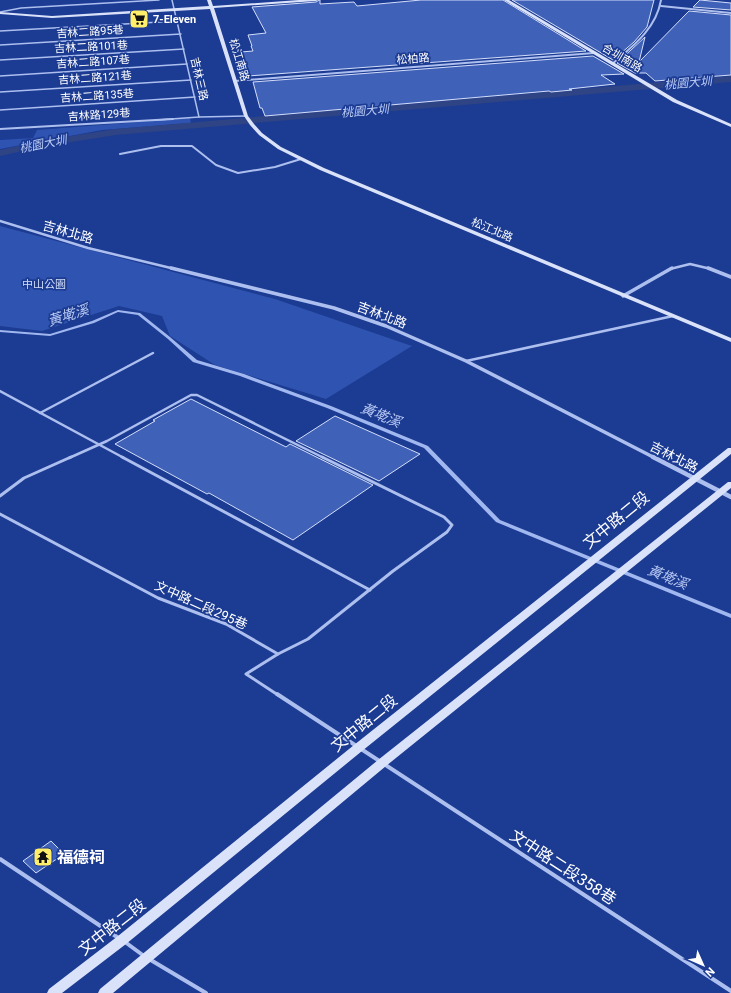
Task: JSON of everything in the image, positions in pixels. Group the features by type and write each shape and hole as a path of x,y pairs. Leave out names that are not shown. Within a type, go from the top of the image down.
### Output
{"street":[{"name":"松江南路","path":"209,0 246,117 251,126"},
{"path":"0,12 65,17 316,0"},
{"name":"合圳南路","path":"506,0 657,91 675,101 731,126"},
{"path":"612,64 635,44 651,26 661,6 661,0"},
{"path":"661,6 731,13"},
{"name":"松柏路","path":"234,80 594,52"},
{"name":"松江北路","path":"251,126 279,148 322,169 731,340"},
{"name":"吉林北路","path":"0,221 88,248 334,308 386,326 466,361 731,497"},
{"path":"623,296 673,268 684,264 692,264 731,277"},
{"name":"文中路二段","path":"53,993 122,940 358,748 731,450"},
{"path":"104,993 382,763 731,484"}],"lane":[{"path":"0,12 21,8 159,0"},
{"name":"吉林三路","path":"172,0 176,10 199,117 246,117"},
{"path":"0,31 178,21"},
{"name":"吉林二路95巷","path":"0,45 181,34"},
{"name":"吉林二路101巷","path":"0,60 184,49"},
{"name":"吉林二路107巷","path":"0,76 187,64"},
{"name":"吉林二路121巷","path":"0,92 191,80"},
{"name":"吉林二路135巷","path":"0,110 195,97"},
{"name":"吉林路129巷","path":"0,129 199,117"},
{"path":"120,154 162,146 192,146 216,165 238,173 275,167 301,158"},
{"path":"466,361 674,316"},
{"path":"40,413 153,353"},
{"path":"0,391 370,590"},
{"path":"0,496 24,478 98,445 191,395 197,395 444,517 452,525 447,532 308,639 278,654 246,674 382,763"},
{"name":"文中路二段295巷","path":"0,514 158,598 226,624 278,654"},
{"name":"文中路二段358巷","path":"382,763 731,991"},
{"path":"0,859 147,958 206,993"}],"green space":[{"path":"190,118 191,123 102,130 0,149 0,140 33,138 37,130"},
{"name":"中山公園","path":"0,226 275,299 412,346 326,399 215,365 170,336 162,316 119,306 42,331 0,326"}],"building":[{"path":"319,0 320,4 354,2 357,6 421,0 503,0 586,51 248,76 241,52 253,51 248,35 266,33 252,7 316,2"},
{"path":"512,0 654,0 647,27 634,42 613,60"},
{"path":"700,0 731,3 731,10 693,7"},
{"path":"689,11 731,15 731,75 655,81 646,73 635,73 617,63 645,37 639,62"},
{"path":"593,56 624,74 601,75 615,84 569,89 572,90 265,116 262,108 260,108 253,82"},
{"path":"191,399 286,447 290,444 373,485 293,540 209,493 207,494 115,444 155,421 153,420"},
{"path":"335,416 420,454 379,481 296,441"},
{"name":"福德祠","path":"51,841 64,854 36,873 23,861"}],"waterway":[{"name":"桃園大圳","path":"0,153 46,143 116,132 731,79"},
{"name":"黃墘溪","path":"0,331 50,335 93,322 118,311 139,314 195,361 242,375 329,407 426,447 498,521 731,616"}],"place":[{"name":"7-Eleven","path":"139,19"},
{"name":"福德祠","path":"43,857"}]}
